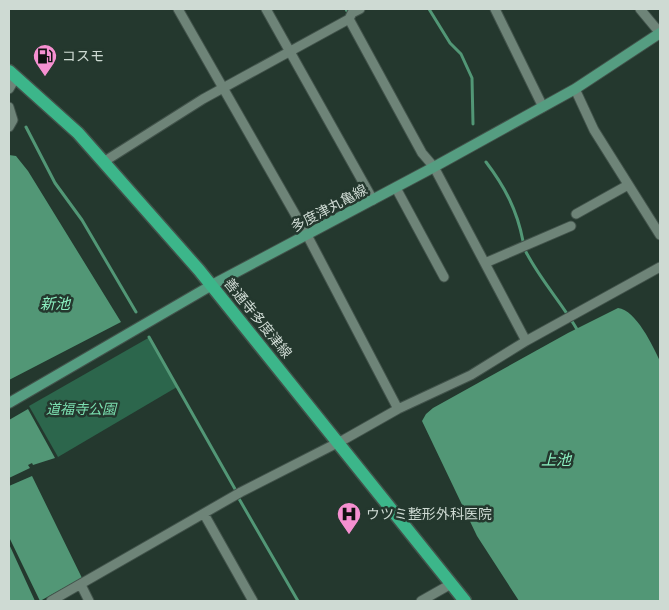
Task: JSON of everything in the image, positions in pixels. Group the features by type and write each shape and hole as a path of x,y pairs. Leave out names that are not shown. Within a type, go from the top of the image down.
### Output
{"main road":[{"name":"多度津丸亀線","path":"9,403 212,285 396,188 575,89 660,33"},
{"name":"善通寺多度津線","path":"12,74 78,133 212,285 465,601"}],"street":[{"path":"178,9 307,235 398,409"},
{"path":"266,9 373,200"},
{"path":"104,161 224,88 349,19 352,13 360,9"},
{"path":"495,9 543,107"},
{"path":"640,9 660,33"},
{"path":"349,19 422,152 434,167 526,342"},
{"path":"9,89 12,74"},
{"path":"575,89 594,130 660,235"},
{"path":"9,107 13,120 9,127"},
{"path":"576,214 628,185"},
{"path":"396,188 444,276"},
{"path":"485,263 571,226"},
{"path":"51,601 241,492 337,443 398,409 471,375 660,267"},
{"path":"204,514 253,601"},
{"path":"421,601 450,584"},
{"path":"81,585 90,601"}],"green space":[{"name":"道福寺公園","path":"150,337 177,387 58,457 29,406"}],"water":[{"name":"新池","path":"9,155 16,156 28,171 121,322 9,380"},
{"name":"上池","path":"618,308 625,310 637,322 660,361 660,601 519,601 477,536 422,421 433,408 568,333"},
{"path":"28,409 55,458 33,465 32,463 28,465 30,468 9,478 9,420"},
{"path":"32,476 82,578 40,601 9,537 9,486"},
{"path":"9,544 35,601 9,601"}],"waterway":[{"path":"346,9 347,11 350,9"},
{"path":"429,9 450,43 461,54 472,78 473,124"},
{"path":"26,127 55,183 82,220 136,312"},
{"path":"486,162 509,199 523,241"},
{"path":"526,252 538,273 578,331"},
{"path":"149,337 235,489"},
{"path":"238,497 298,601"}],"place":[{"name":"コスモ","path":"45,77"},
{"name":"ウツミ整形外科医院","path":"349,535"}]}
